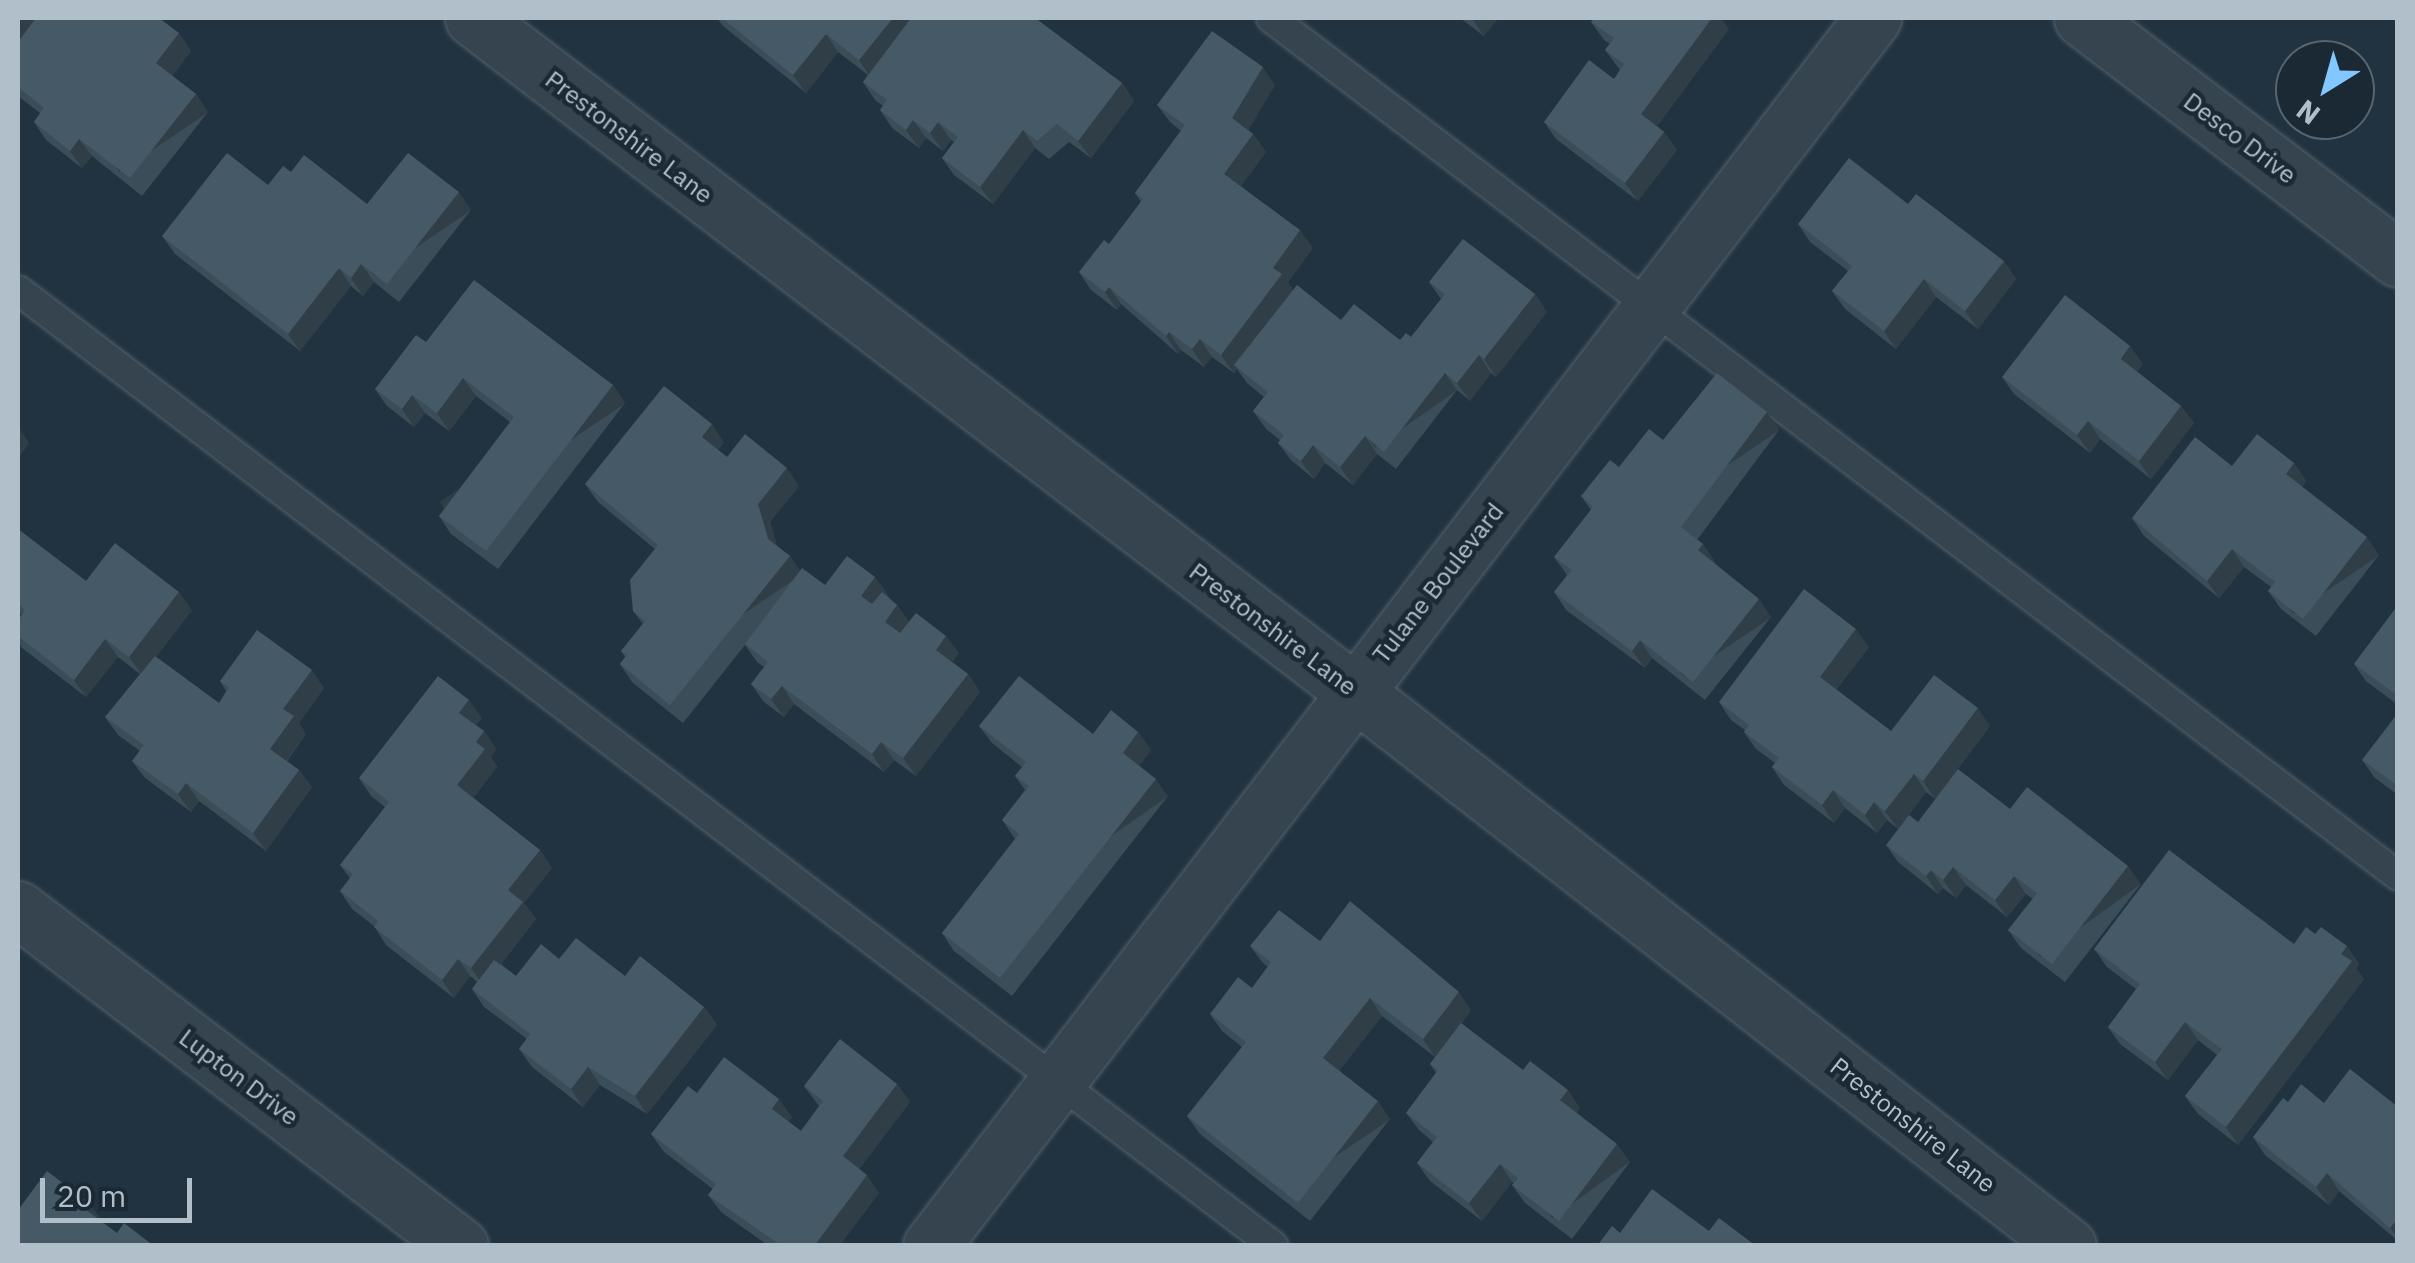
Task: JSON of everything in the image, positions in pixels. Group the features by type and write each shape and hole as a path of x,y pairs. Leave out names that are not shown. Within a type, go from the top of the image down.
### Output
{"street":[{"name":"Prestonshire Lane","path":"474,18 1355,692 2068,1246"},
{"name":"Tulane Boulevard","path":"932,1246 1873,18"},
{"name":"Desco Drive","path":"2082,18 2398,259"},
{"name":"Lupton Drive","path":"18,909 460,1246"}],"lane":[{"path":"1271,18 2398,876"},
{"path":"18,290 1274,1246"}],"building":[{"path":"36,18 159,18 179,33 156,63 196,94 130,178 79,139 70,151 34,122 44,108 18,87 18,42"},
{"path":"722,18 893,18 859,60 826,34 793,75"},
{"path":"911,18 1035,18 1122,83 1078,141 1057,124 1037,141 1023,130 980,187 942,158 958,137 938,122 930,133 913,120 906,130 880,110 887,100 863,82"},
{"path":"1594,18 1712,18 1641,114 1664,132 1625,183 1544,122 1589,60 1614,79 1624,64 1605,50 1614,38 1591,22"},
{"path":"1212,31 1263,67 1232,118 1253,134 1224,174 1300,230 1273,268 1282,274 1221,355 1200,339 1192,349 1169,332 1166,336 1109,287 1105,292 1079,272 1104,240 1109,244 1143,199 1135,193 1185,125 1157,105"},
{"path":"227,153 268,185 283,166 291,172 304,155 367,204 408,153 459,192 387,284 361,264 351,278 339,268 288,334 162,236"},
{"path":"1849,158 1908,204 1916,194 2004,261 1965,311 1924,279 1884,331 1832,291 1852,266 1798,224"},
{"path":"1463,239 1535,294 1484,359 1479,355 1457,383 1445,373 1384,452 1365,436 1340,467 1313,445 1301,461 1278,443 1284,435 1253,411 1268,392 1234,365 1297,285 1341,320 1354,304 1400,340 1406,333 1411,337 1445,294 1429,282"},
{"path":"474,280 613,385 486,551 439,516 514,417 463,378 437,413 412,395 402,409 375,389 416,335 426,342"},
{"path":"2065,295 2130,346 2121,359 2181,406 2139,461 2088,421 2077,435 2002,377"},
{"path":"1717,373 1767,412 1681,527 1703,544 1698,550 1759,599 1693,682 1640,640 1632,651 1554,592 1572,570 1554,557 1593,507 1581,496 1610,460 1619,467 1649,429 1663,440"},
{"path":"664,386 712,424 702,437 727,457 745,434 787,468 758,504 768,539 790,556 670,705 620,664 627,655 621,651 645,621 633,611 630,580 658,545 585,484"},
{"path":"2257,434 2294,463 2286,474 2367,537 2303,619 2268,591 2275,582 2232,549 2207,581 2132,518 2195,437 2232,466"},
{"path":"18,529 86,581 115,543 179,592 129,657 105,639 74,680 18,636 18,620 25,610 18,604"},
{"path":"847,556 875,577 861,596 872,604 882,592 897,605 885,622 900,633 916,613 946,636 936,650 968,674 903,758 881,742 872,754 782,686 771,699 751,684 768,662 745,644 802,568 825,585"},
{"path":"1804,589 1856,629 1820,677 1891,731 1934,675 1978,708 1923,781 1914,774 1885,811 1874,802 1865,815 1833,790 1822,805 1772,767 1779,758 1744,732 1749,725 1719,702"},
{"path":"2398,605 2398,696 2354,664"},
{"path":"257,630 312,670 283,709 294,716 270,749 299,770 253,833 186,783 178,794 132,761 144,745 105,717 155,656 219,703 229,688 220,681"},
{"path":"438,676 469,700 459,713 484,731 476,742 485,749 457,785 540,850 508,890 523,902 471,968 458,959 442,980 374,927 378,921 340,891 353,874 340,865 389,802 359,778"},
{"path":"1019,676 1093,734 1111,710 1138,732 1123,753 1156,779 1000,978 942,933 1019,834 1002,820 1029,786 1015,776 1026,762 979,726"},
{"path":"2398,713 2398,786 2362,760"},
{"path":"1958,769 2010,809 2027,787 2128,866 2052,964 2008,930 2037,893 2014,876 1995,900 1953,867 1943,880 1931,870 1926,876 1886,845 1909,815 1918,822"},
{"path":"2169,850 2294,944 2306,927 2315,934 2321,927 2347,946 2341,954 2352,961 2226,1127 2185,1096 2222,1049 2185,1022 2155,1062 2108,1027 2140,984 2094,949"},
{"path":"1350,901 1459,992 1423,1039 1370,998 1323,1058 1378,1101 1298,1203 1187,1116 1246,1042 1210,1014 1238,977 1252,988 1271,962 1250,946 1279,910 1320,941"},
{"path":"576,938 625,976 640,956 704,1007 635,1096 588,1067 571,1089 519,1049 530,1034 472,989 494,960 516,976 541,944 559,959"},
{"path":"1461,1023 1523,1070 1530,1061 1568,1090 1560,1100 1617,1144 1559,1221 1512,1185 1518,1178 1500,1164 1469,1203 1417,1163 1437,1137 1406,1113 1438,1070 1430,1064"},
{"path":"840,1039 897,1084 843,1156 867,1175 814,1246 782,1246 708,1195 716,1184 651,1134 688,1086 697,1093 724,1057 779,1099 772,1109 801,1131 823,1101 804,1086"},
{"path":"2350,1069 2398,1107 2398,1218 2390,1228 2327,1173 2316,1187 2253,1137 2283,1098 2288,1102 2301,1084 2324,1103"},
{"path":"47,1171 89,1203 85,1209 117,1233 124,1223 154,1246 18,1246 18,1210"},
{"path":"1652,1189 1709,1231 1719,1218 1756,1246 1597,1246 1612,1226 1620,1233"}]}
